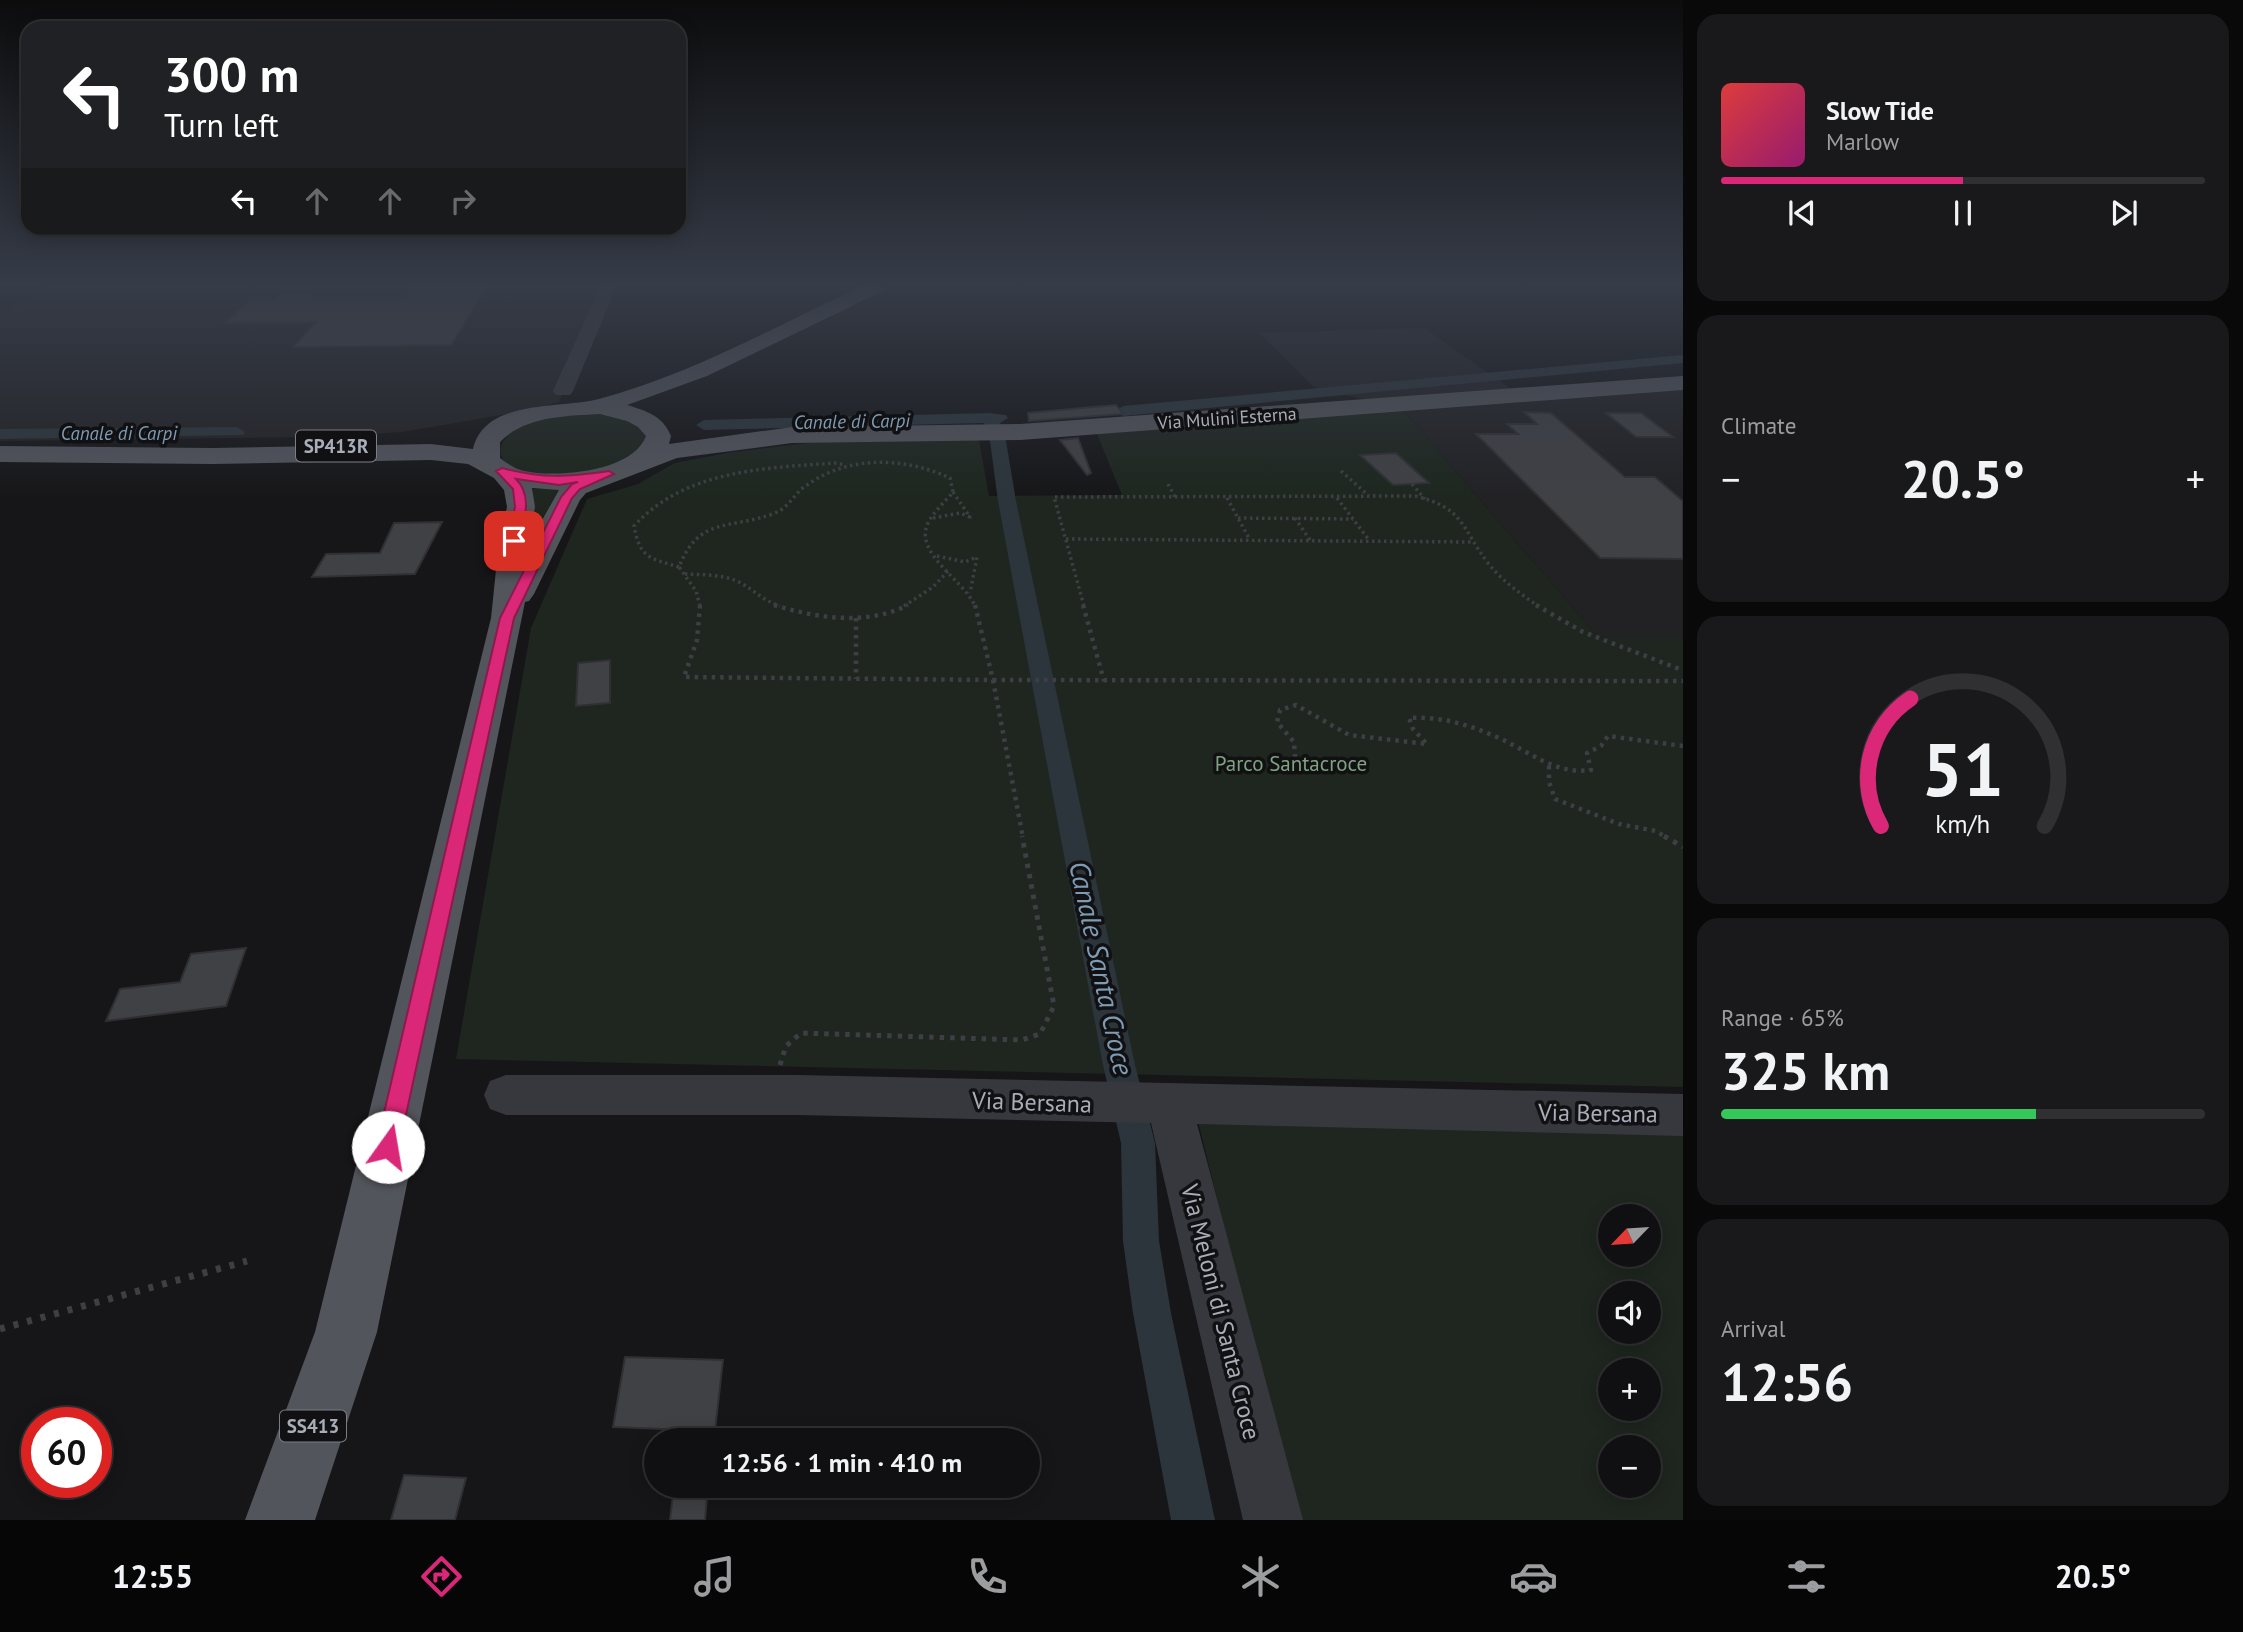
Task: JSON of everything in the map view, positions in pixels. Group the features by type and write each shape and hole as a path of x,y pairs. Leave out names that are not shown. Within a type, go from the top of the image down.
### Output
{"main road":[{"path":"505,426 549,411 600,407 699,371 727,358"},
{"path":"639,461 651,452 657,442 651,425 653,404 699,371"},
{"name":"Via Mulini Esterna","path":"600,407 624,411 651,425 691,438 819,433 1020,432 1683,383"},
{"name":"SP413R","path":"0,454 165,453 422,442 478,435 505,426"},
{"name":"SS413","path":"280,1520 346,1332 507,618 514,541 521,507 518,488 485,454 486,445 492,435 505,426"},
{"name":"Via Mulini Esterna","path":"639,461 672,451 771,436"},
{"name":"SP413R","path":"165,453 212,456 431,452 474,457 502,471"},
{"name":"SS413","path":"507,618 567,497 576,487 639,461"},
{"name":"SS413","path":"502,471 527,479 551,481 609,474"}],"street":[{"path":"563,391 577,358"},
{"name":"Via Bersana","path":"506,1095 797,1095 1097,1104 1683,1115"},
{"name":"Via Meloni di Santa Croce","path":"1162,1105 1273,1520"}],"path":[{"path":"679,567 683,548 698,533 779,511 795,500 803,487 842,468 902,461 928,467 950,478 953,492 970,517 960,513 933,518"},
{"path":"854,466 835,463 743,473 710,480 660,500 643,513 634,526 637,544 645,556 679,567 699,601 695,651 684,677 1068,681 1683,681"},
{"path":"1341,471 1370,497"},
{"path":"1168,484 1175,498"},
{"path":"1412,484 1425,499"},
{"path":"953,492 926,528 925,537 936,556 970,594"},
{"path":"1104,681 1054,497 1337,498 1405,495 1425,499 1443,506 1460,518 1472,542 1495,571 1539,609 1590,636 1683,670"},
{"path":"1227,498 1250,540"},
{"path":"1337,498 1370,541"},
{"path":"1238,518 1353,519"},
{"path":"1295,518 1310,541"},
{"path":"1066,539 1472,542"},
{"path":"780,1066 781,1051 790,1039 801,1033 1022,1040 1040,1034 1054,1006 993,679 970,594 977,557 965,562 936,556"},
{"path":"684,574 719,576 741,582 769,603 819,616 856,618 890,613 919,600 936,586 948,571"},
{"path":"856,618 856,679"},
{"path":"1280,765 1295,758 1294,742 1277,722 1280,710 1296,705 1349,735 1410,743 1427,744 1413,729 1409,718 1426,716 1479,730 1525,751 1549,766 1575,773 1591,770 1587,753 1601,746 1608,736 1683,746"},
{"path":"1549,766 1549,782 1555,799 1619,824 1656,831 1683,847"},
{"path":"0,1329 247,1261"}],"shaded area":[{"path":"0,358 577,358 559,402 518,412 402,432 320,437 0,441"},
{"path":"1284,358 1467,358 1524,398 1683,385 1683,638 1599,638 1402,409 1314,387"}],"green space":[{"name":"Parco Santacroce","path":"1402,409 1599,638 1683,638 1683,1087 456,1059 531,628 587,499 638,484 675,463 732,452 833,440 979,440 989,496 1122,495 1097,434"},
{"path":"590,412 632,420 646,435 644,445 622,462 585,473 534,473 520,470 503,459 500,452 506,437 527,423 549,417"},
{"path":"560,488 534,533 528,534 533,489"},
{"path":"1198,1121 1683,1123 1683,1520 1296,1520"}],"building":[{"path":"1116,405 1123,414 1029,421 1028,413"},
{"path":"1524,412 1551,413 1625,477 1655,477 1683,501 1683,559 1600,558 1476,434 1518,434 1507,424 1537,424"},
{"path":"1606,413 1641,413 1673,437 1636,437"},
{"path":"1078,438 1091,473 1087,475 1060,440"},
{"path":"1396,453 1429,483 1393,485 1360,455"},
{"path":"442,522 415,574 312,577 326,554 380,553 394,523"},
{"path":"610,660 610,703 576,706 578,663"},
{"path":"246,948 226,1006 106,1021 120,989 180,982 191,954"},
{"path":"625,1357 723,1360 715,1428 613,1427"},
{"path":"404,1475 466,1478 455,1520 391,1520"},
{"path":"673,1498 707,1498 705,1520 670,1520"}],"waterway":[{"name":"Canale di Carpi","path":"1123,411 1683,359"},
{"name":"Canale di Carpi","path":"704,425 990,418"},
{"name":"Canale Santa Croce","path":"990,418 998,441 1007,501 1119,1065 1138,1143 1141,1241 1152,1313 1193,1520"},
{"name":"Canale di Carpi","path":"990,418 1000,418"},
{"name":"Canale di Carpi","path":"0,434 237,432"}],"route":[{"path":"388,1147 507,618 567,497 576,487 609,474 576,480 542,481 513,476 502,471 518,488 521,507 514,541"}]}
